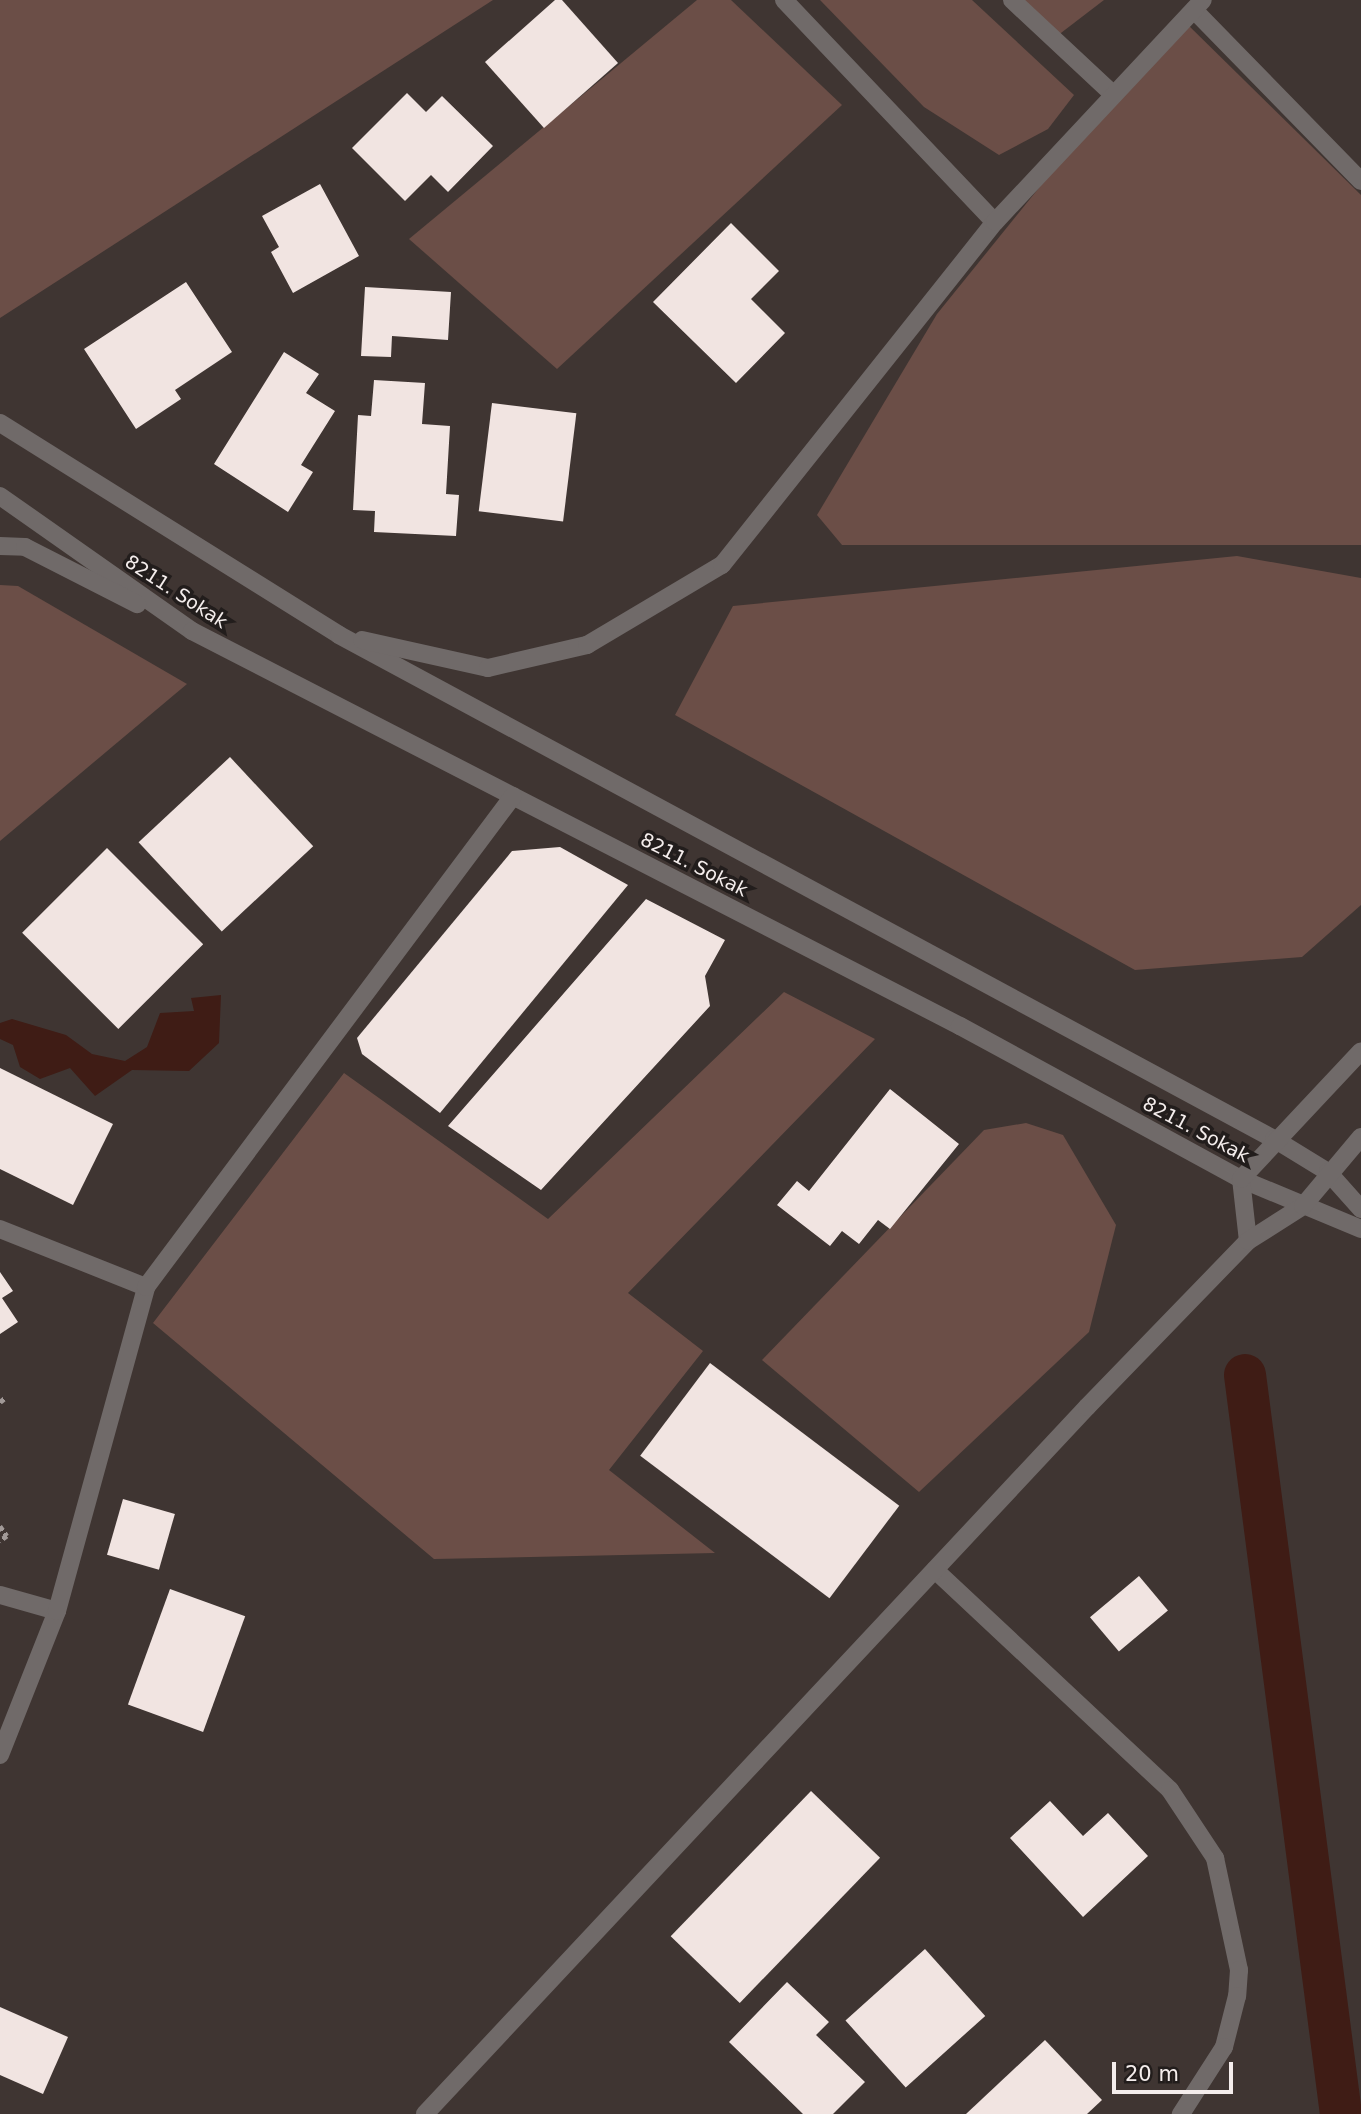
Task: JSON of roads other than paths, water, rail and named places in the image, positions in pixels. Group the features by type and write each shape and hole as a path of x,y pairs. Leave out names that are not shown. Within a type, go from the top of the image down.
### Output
{"street":[{"path":"784,0 995,222"},
{"path":"1012,0 1114,95"},
{"path":"339,635 488,668 587,645 722,565 995,222 1199,5 1361,181"},
{"path":"0,423 339,635 1274,1139 1328,1172 1361,1209"},
{"name":"8211. Sokak","path":"0,496 192,631 513,796 1241,1179 1361,1229"},
{"path":"0,546 25,547 192,631"},
{"path":"0,1755 57,1611 146,1287 513,796"},
{"path":"1248,1241 1241,1179 1274,1139 1361,1051"},
{"path":"425,2114 1248,1241 1303,1206 1328,1172 1361,1137"},
{"path":"0,1229 146,1287"},
{"path":"935,1570 1170,1790 1215,1858 1239,1970 1237,1996 1224,2047 1181,2114"},
{"path":"0,1595 57,1611"}],"waterway":[{"path":"1245,1375 1341,2114"}]}
